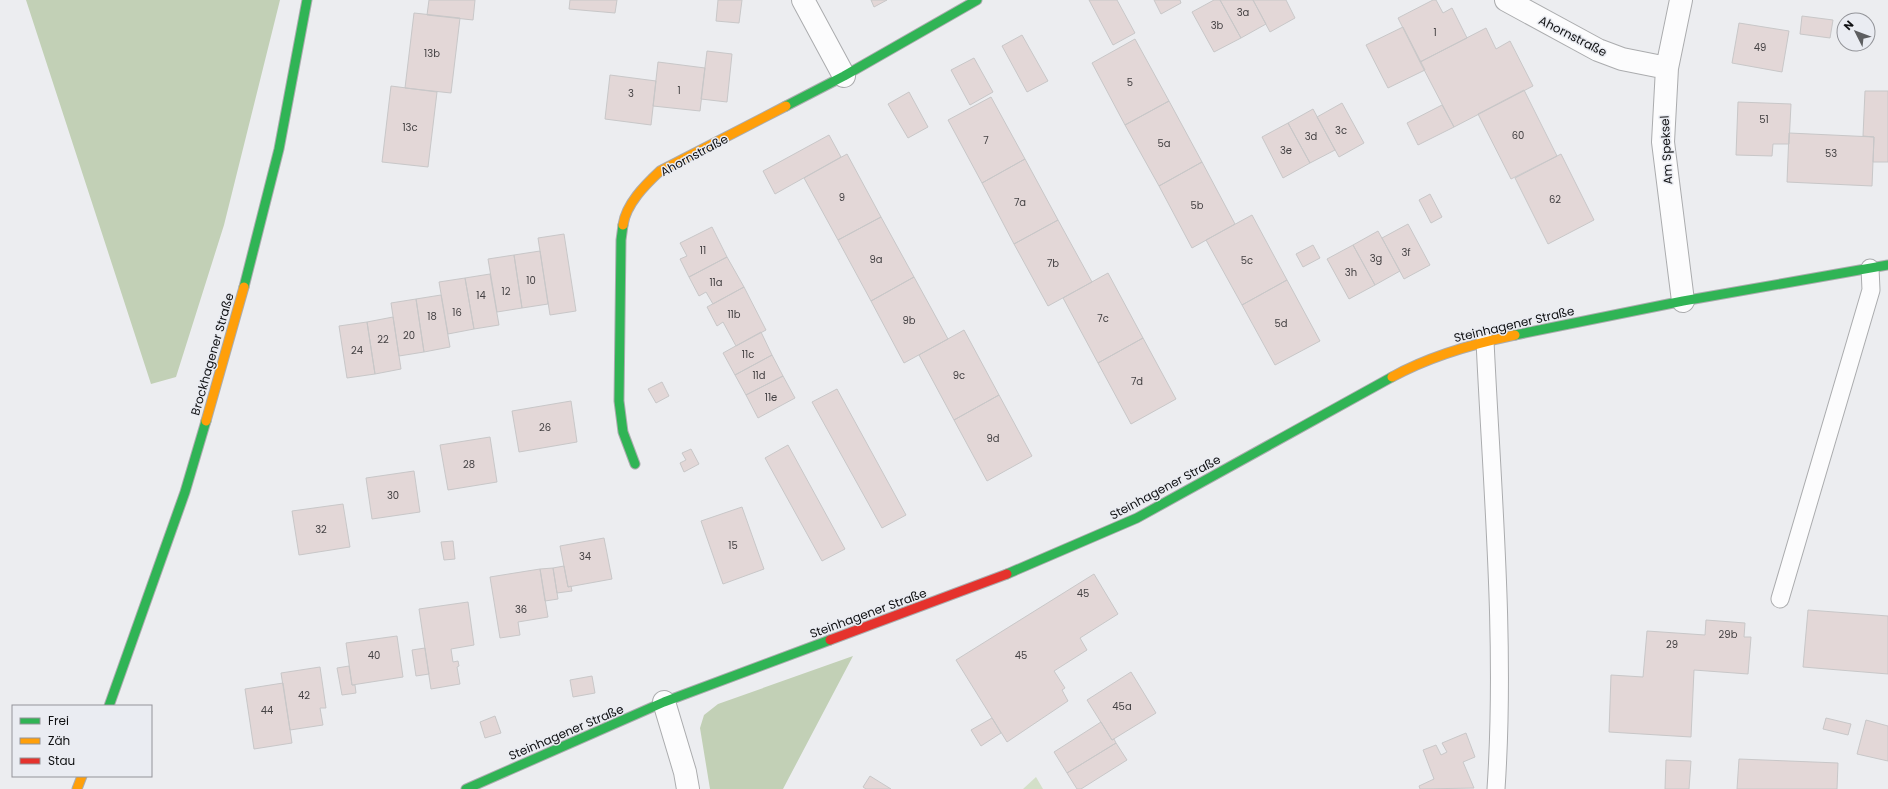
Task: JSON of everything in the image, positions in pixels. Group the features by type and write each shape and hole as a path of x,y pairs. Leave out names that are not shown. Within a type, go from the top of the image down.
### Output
{"main road":[{"name":"Brockhagener Straße","path":"109,705 185,492 237,314 279,149 307,0"},
{"name":"Ahornstraße","path":"636,464 623,432 619,401 620,240 624,218 645,185 660,172 844,76 977,0"},
{"name":"Steinhagener Straße","path":"466,789 664,702 1031,564 1137,518 1418,363 1485,341 1683,300 1888,265"},
{"path":"77,789 82,777"}],"street":[{"path":"803,0 844,76"},
{"name":"Ahornstraße","path":"1506,0 1598,50 1622,59 1667,68"},
{"name":"Am Speksel","path":"1681,0 1667,68 1663,142 1683,300"},
{"path":"664,702 685,772 688,789"}],"lane":[{"path":"1780,598 1871,290 1870,268"},
{"path":"1485,341 1498,620 1500,697 1496,789"}],"green space":[{"path":"26,0 280,0 224,225 176,377 151,384"},
{"path":"853,656 783,789 710,789 700,728 704,715 718,704"},
{"path":"1036,777 1043,789 1023,789"}],"building":[{"path":"429,0 475,0 473,20 427,15"},
{"path":"570,0 617,0 615,13 569,9"},
{"path":"718,0 742,0 739,23 716,21"},
{"path":"871,0 887,0 874,7"},
{"path":"1089,0 1117,0 1135,33 1113,45"},
{"path":"1154,0 1180,0 1181,3 1161,14"},
{"path":"1214,0 1220,0 1241,38 1214,52 1192,12"},
{"path":"1220,0 1253,0 1266,24 1241,38"},
{"path":"1253,0 1286,0 1295,18 1270,32"},
{"path":"1433,0 1436,0 1443,13 1452,8 1467,38 1420,62 1398,18"},
{"path":"414,13 460,18 451,93 405,88"},
{"path":"1802,16 1833,20 1830,38 1800,34"},
{"path":"1739,23 1789,31 1782,72 1732,63"},
{"path":"1403,27 1425,70 1388,88 1366,45"},
{"path":"1486,28 1496,49 1510,41 1533,86 1454,127 1420,62"},
{"path":"1022,35 1048,81 1027,92 1002,46"},
{"path":"1135,39 1169,101 1125,125 1092,63"},
{"path":"707,51 732,54 727,102 701,99"},
{"path":"974,58 993,92 970,105 951,70"},
{"path":"658,62 705,68 700,111 653,106"},
{"path":"610,75 656,81 651,125 605,119"},
{"path":"391,86 437,92 428,167 382,162"},
{"path":"1524,90 1557,156 1511,179 1478,114"},
{"path":"1865,91 1888,91 1888,162 1873,162 1874,137 1863,136"},
{"path":"909,92 928,127 908,138 888,104"},
{"path":"991,97 1025,159 982,183 948,120"},
{"path":"1169,101 1202,162 1159,186 1125,125"},
{"path":"1738,102 1791,104 1789,144 1773,144 1772,156 1736,155"},
{"path":"1342,103 1364,143 1339,157 1317,117"},
{"path":"1442,105 1454,127 1418,145 1407,123"},
{"path":"1313,109 1335,150 1310,163 1288,123"},
{"path":"1288,123 1310,163 1283,178 1262,137"},
{"path":"1789,133 1874,137 1872,186 1787,182"},
{"path":"829,135 841,157 775,194 763,171"},
{"path":"847,154 881,217 838,240 804,178"},
{"path":"1561,154 1594,220 1548,244 1515,178"},
{"path":"1025,159 1058,220 1014,244 982,183"},
{"path":"1202,162 1235,224 1192,248 1159,186"},
{"path":"1430,194 1442,217 1431,223 1419,200"},
{"path":"1252,215 1287,280 1242,305 1206,240"},
{"path":"881,217 914,277 871,301 838,240"},
{"path":"1058,220 1092,282 1048,306 1014,244"},
{"path":"1408,224 1430,265 1404,279 1382,238"},
{"path":"712,227 727,257 689,277 680,259 687,256 680,243"},
{"path":"1378,231 1400,271 1375,285 1353,245"},
{"path":"564,234 576,311 550,315 538,238"},
{"path":"1313,245 1320,258 1303,267 1296,254"},
{"path":"1353,245 1375,285 1349,299 1327,259"},
{"path":"540,251 548,304 522,308 514,255"},
{"path":"514,255 522,308 497,312 488,259"},
{"path":"727,257 744,287 713,304 706,292 699,296 689,277"},
{"path":"1108,273 1143,338 1098,363 1063,298"},
{"path":"490,274 499,325 474,329 465,278"},
{"path":"914,277 948,339 904,363 871,301"},
{"path":"465,278 474,329 448,334 439,282"},
{"path":"1287,280 1320,341 1275,365 1242,305"},
{"path":"744,287 766,330 736,346 723,322 717,326 707,307"},
{"path":"441,295 450,347 424,352 416,299"},
{"path":"416,299 424,352 399,356 391,303"},
{"path":"393,317 401,369 375,374 367,322"},
{"path":"367,322 375,374 347,378 339,326"},
{"path":"964,330 999,395 954,420 919,355"},
{"path":"761,332 772,355 735,375 723,353"},
{"path":"1143,338 1176,399 1131,424 1098,363"},
{"path":"772,355 783,376 746,395 735,375"},
{"path":"783,376 795,398 758,418 746,395"},
{"path":"662,382 669,396 656,403 648,389"},
{"path":"837,389 906,515 882,528 812,402"},
{"path":"999,395 1032,456 987,481 954,420"},
{"path":"571,401 577,442 519,452 512,411"},
{"path":"490,437 497,482 448,490 440,445"},
{"path":"788,445 845,549 822,561 765,458"},
{"path":"691,449 699,464 684,472 680,463 686,460 682,453"},
{"path":"414,471 420,512 372,519 366,478"},
{"path":"343,504 350,547 299,555 292,511"},
{"path":"742,507 764,569 723,584 701,521"},
{"path":"604,538 612,579 568,587 560,546"},
{"path":"453,541 455,559 444,560 441,542"},
{"path":"564,566 568,587 571,586 572,591 557,593 553,568"},
{"path":"553,568 558,599 545,601 540,569"},
{"path":"540,569 548,617 518,622 520,635 500,638 490,577"},
{"path":"1094,574 1118,614 1080,638 1087,650 1054,671 1065,688 1062,690 1068,701 1007,742 956,660"},
{"path":"468,602 474,645 451,649 453,662 458,661 459,666 457,667 460,684 431,689 419,609"},
{"path":"1808,610 1888,616 1888,674 1803,667"},
{"path":"1706,620 1745,623 1744,637 1751,637 1748,674 1694,670 1691,737 1609,732 1611,675 1643,677 1647,631 1705,635"},
{"path":"397,636 403,677 352,685 346,643"},
{"path":"425,648 429,674 416,676 412,650"},
{"path":"349,666 352,685 355,685 356,693 342,695 337,668"},
{"path":"320,667 326,708 320,708 323,725 290,730 281,673"},
{"path":"1131,672 1156,713 1112,740 1087,700"},
{"path":"592,676 595,693 573,697 570,680"},
{"path":"283,683 292,743 254,749 245,689"},
{"path":"495,716 501,733 485,738 480,722"},
{"path":"992,718 1001,733 981,746 971,730"},
{"path":"1826,718 1851,724 1848,735 1823,729"},
{"path":"1866,720 1888,726 1888,761 1857,754"},
{"path":"1101,722 1112,740 1114,739 1116,743 1067,773 1054,752"},
{"path":"1466,733 1475,757 1463,762 1474,788 1420,789 1419,786 1434,779 1423,750 1436,745 1441,755 1447,752 1442,743"},
{"path":"1116,743 1127,760 1081,789 1077,789 1067,773"},
{"path":"1739,759 1838,763 1837,789 1737,789"},
{"path":"1666,760 1691,761 1689,789 1665,789"},
{"path":"870,776 891,789 866,789 863,787"}],"traffic: fast":[{"path":"244,287 279,149 307,0"},
{"path":"786,106 844,76 977,0"},
{"path":"623,225 621,240 619,401 623,432 635,464"},
{"path":"1515,335 1683,301 1888,265"},
{"path":"1007,574 1137,518 1392,377"},
{"path":"109,705 185,492 206,421"},
{"path":"466,789 664,702 830,640"}],"traffic: slow":[{"path":"623,225 632,202 642,189 660,171 786,106"},
{"path":"206,421 244,287"},
{"path":"1392,377 1436,357 1483,342 1515,335"},
{"path":"77,789 82,777"}],"traffic: jam":[{"path":"830,640 1007,574"}]}
